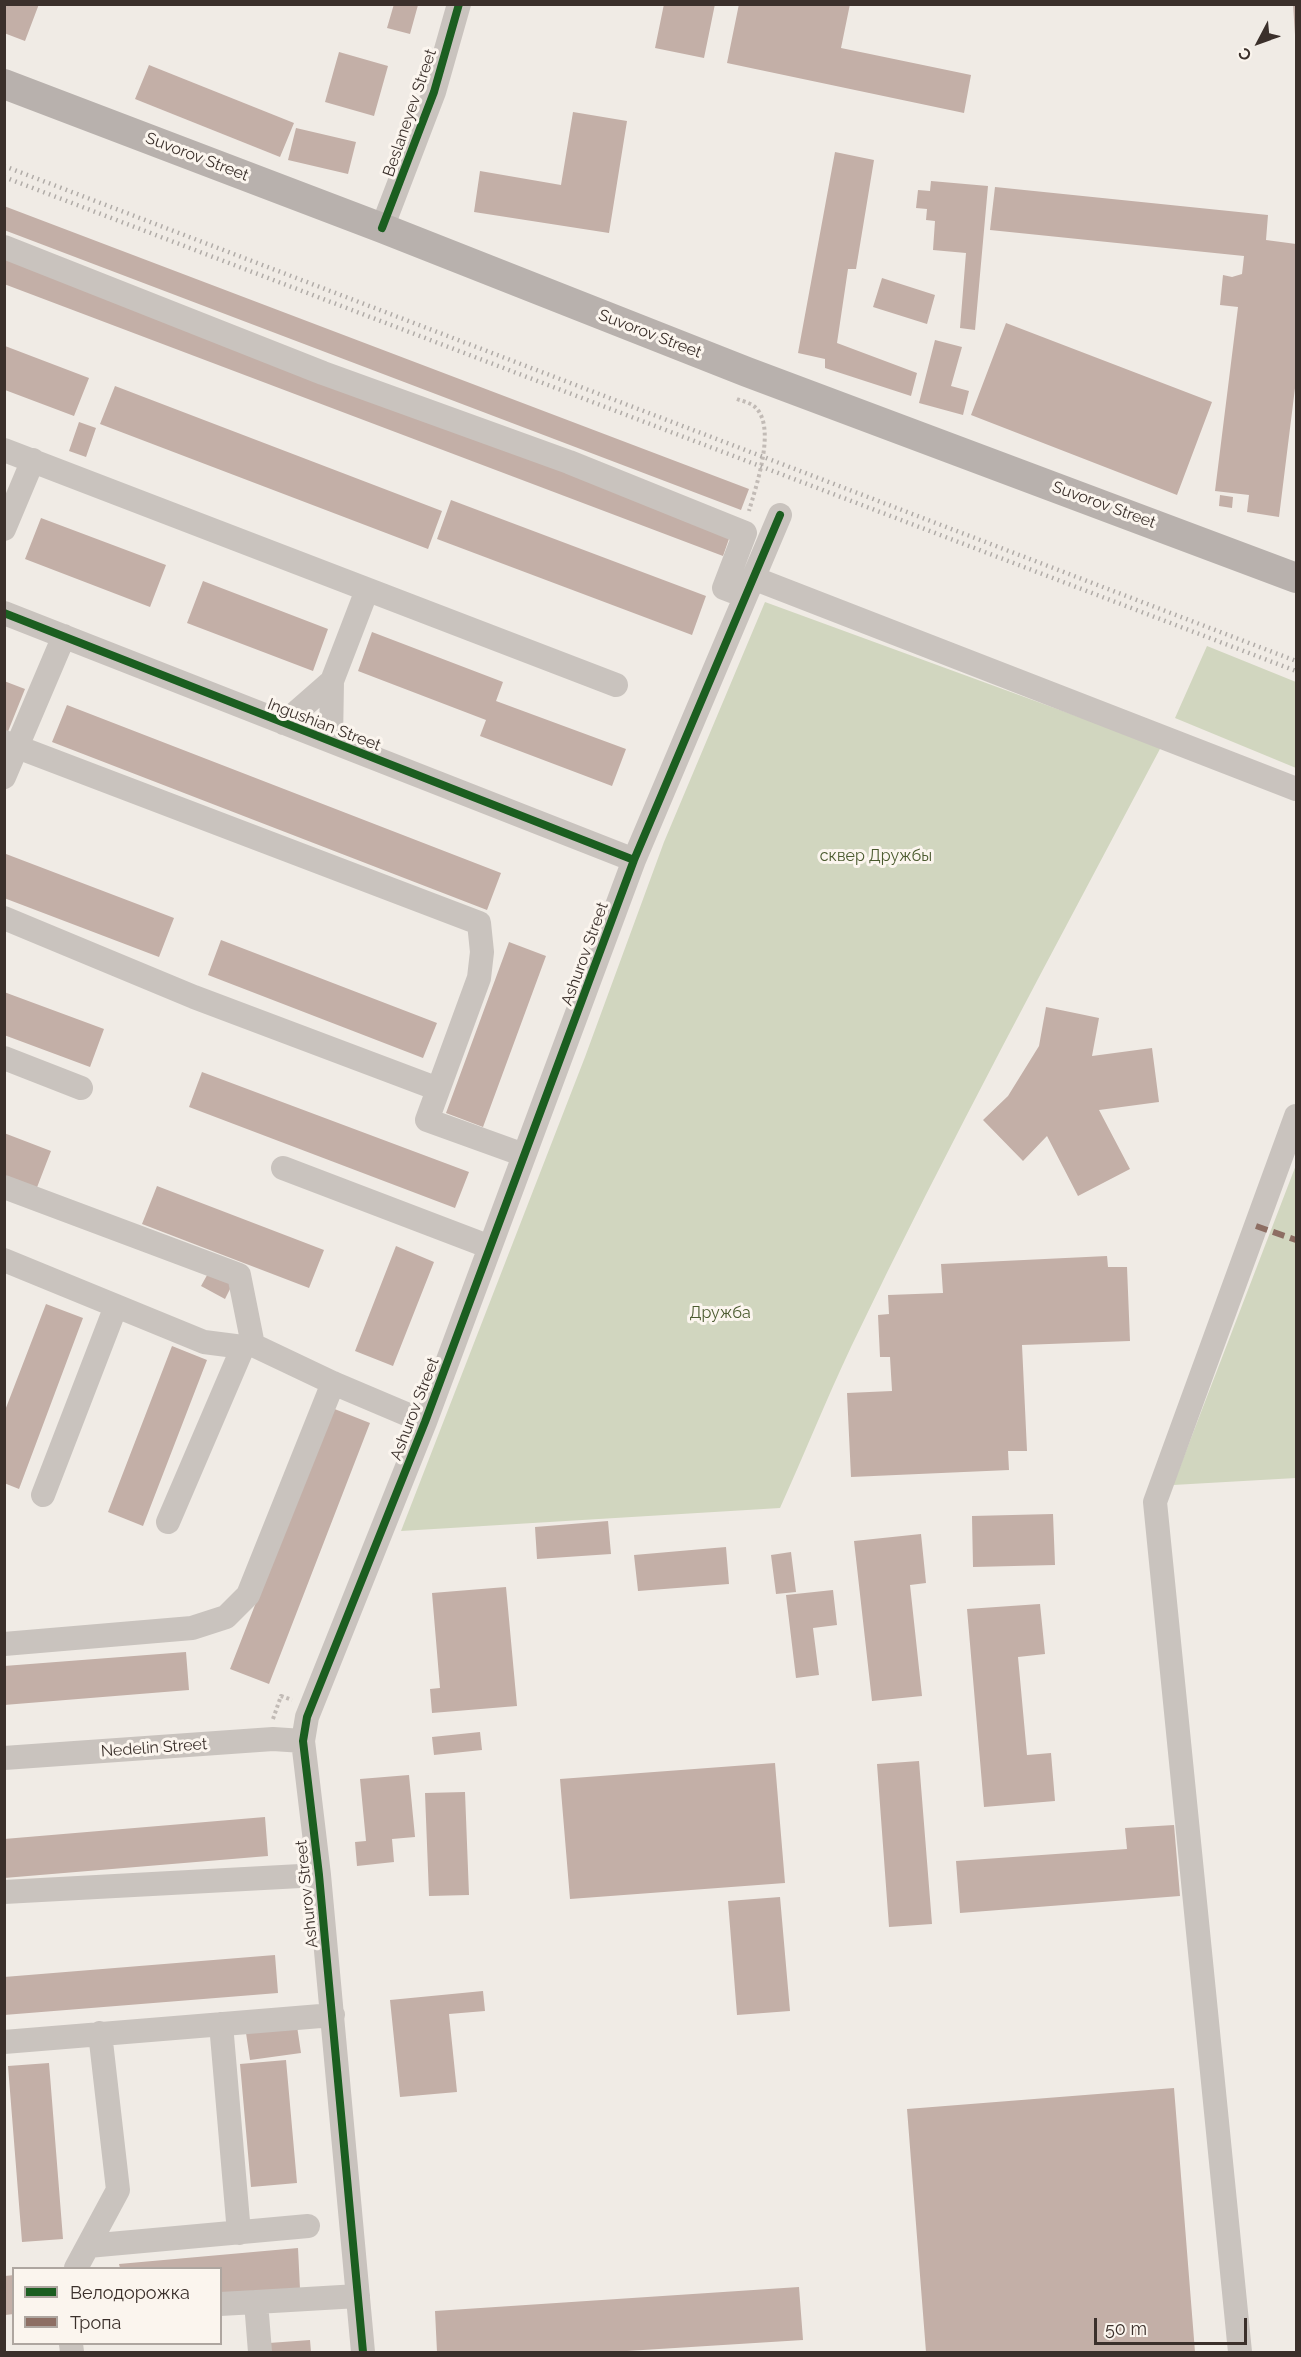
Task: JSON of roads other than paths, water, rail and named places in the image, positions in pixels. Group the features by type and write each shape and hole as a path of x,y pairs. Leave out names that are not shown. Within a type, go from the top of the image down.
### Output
{"main road":[{"name":"Suvorov Street","path":"4,84 382,228 747,372 1296,579"}],"street":[{"name":"Beslaneyev Street","path":"382,228 434,92 459,4"},
{"path":"4,247 323,373 569,462 743,532 745,533 724,588 749,587 1296,789"},
{"path":"4,450 616,685"},
{"path":"4,530 33,460"},
{"name":"Ashurov Street","path":"363,2352 333,2015 303,1741 307,1717 425,1422 634,860 780,515"},
{"path":"331,741 332,681 368,590"},
{"name":"Ingushian Street","path":"4,614 634,860"},
{"path":"4,777 11,744 64,636"},
{"path":"284,723 332,681"},
{"path":"11,744 479,923 482,952 479,978 427,1120 524,1155"},
{"path":"4,918 194,997 438,1089"},
{"path":"4,1058 81,1088"},
{"path":"1240,2352 1155,1502 1296,1116"},
{"path":"283,1168 490,1247"},
{"path":"4,1187 239,1275 248,1346 168,1522"},
{"path":"4,1260 204,1342 248,1346 425,1422"},
{"path":"43,1495 116,1306"},
{"path":"4,1644 192,1628 226,1617 248,1596 333,1383"},
{"name":"Nedelin Street","path":"4,1758 273,1739 303,1741"},
{"path":"4,1892 319,1875"},
{"path":"4,2042 333,2015"},
{"path":"221,2024 239,2233"},
{"path":"77,2267 118,2190 100,2033"},
{"path":"88,2246 308,2226"},
{"path":"222,2304 358,2296"},
{"path":"255,2302 260,2352"}],"railway":[{"path":"4,166 1296,661"},
{"path":"4,177 1296,671"}],"park label":[{"name":"сквер Дружбы","path":"876,856"},
{"name":"Дружба","path":"720,1313"}]}
